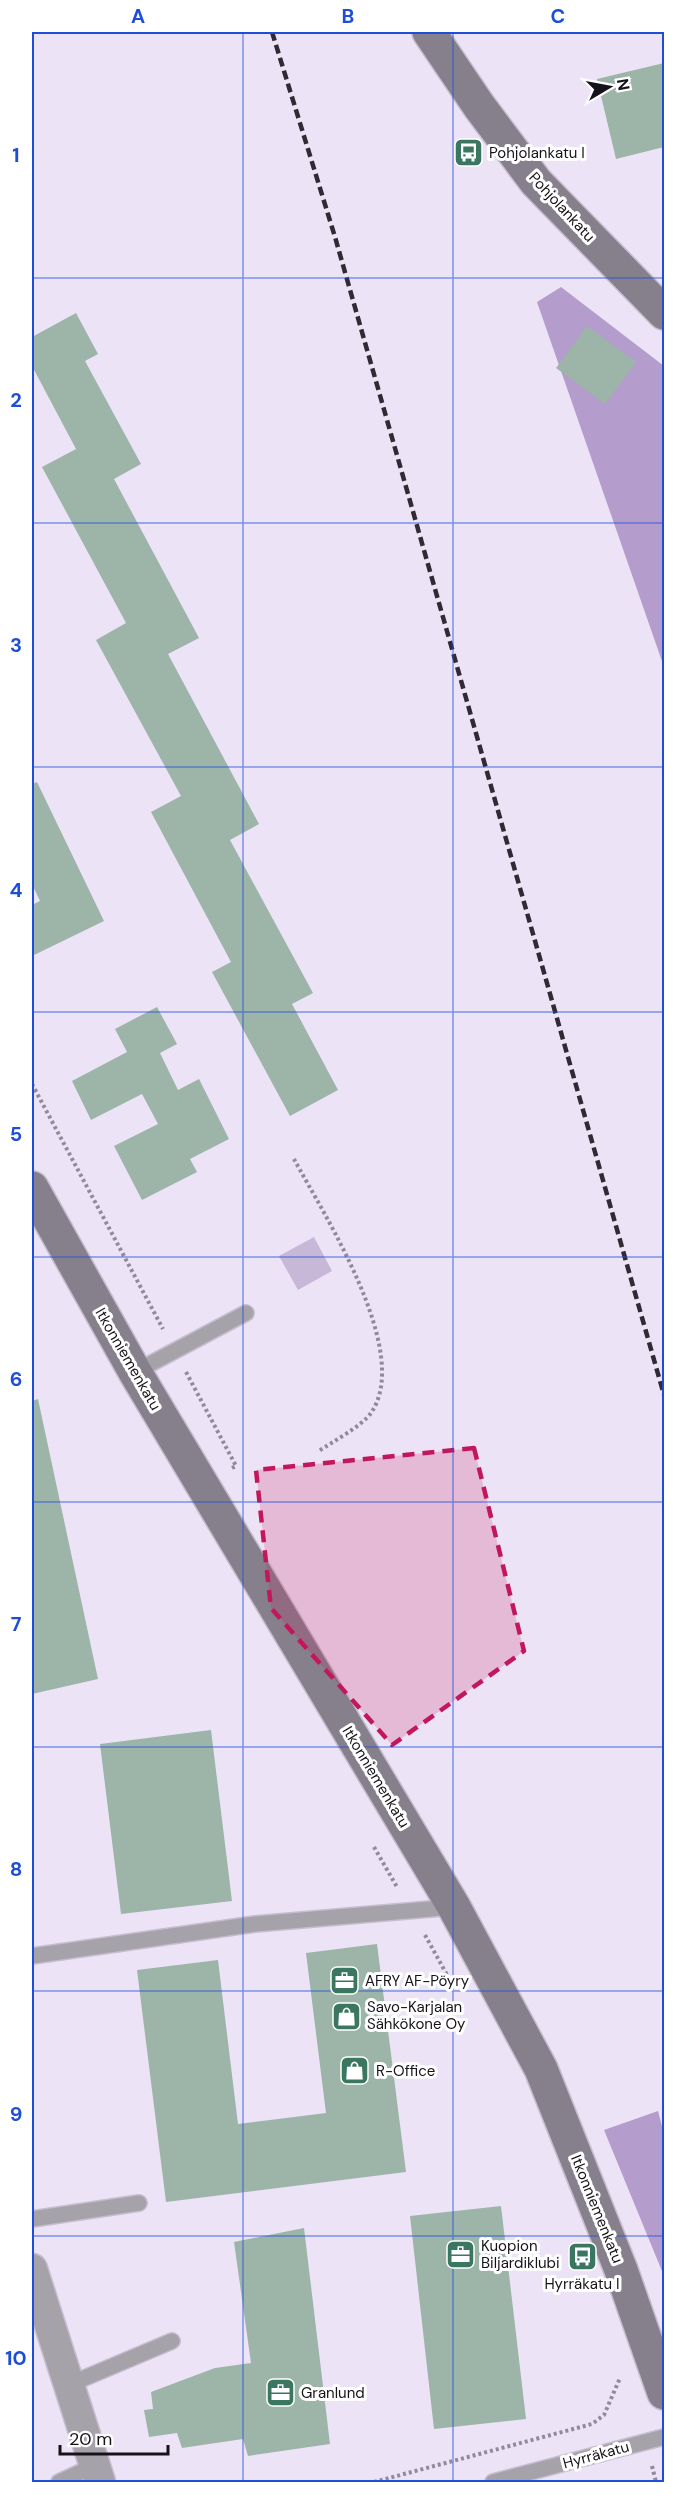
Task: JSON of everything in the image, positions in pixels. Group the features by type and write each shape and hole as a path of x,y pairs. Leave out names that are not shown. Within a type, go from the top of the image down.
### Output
{"main road":[{"name":"Pohjolankatu","path":"429,32 536,182 664,313"},
{"name":"Itkonniemenkatu","path":"32,1188 135,1372 454,1907 541,2069 621,2270 664,2393"}],"street":[{"path":"32,2269 97,2474"}],"lane":[{"path":"135,1372 246,1313"},
{"path":"32,1956 255,1924 454,1907"},
{"path":"32,2219 139,2203"},
{"path":"68,2385 171,2341"},
{"name":"Hyrräkatu","path":"493,2482 664,2437"},
{"path":"59,2482 97,2474"}],"path":[{"path":"32,1084 236,1466 202,1485"},
{"path":"294,1159 360,1282 375,1328 380,1358 380,1392 369,1416 319,1451"},
{"path":"369,1839 456,1990"},
{"path":"374,2482 592,2424 604,2415 621,2374"},
{"path":"645,2441 656,2482"}],"highlighted area":[{"path":"474,1448 524,1651 392,1745 271,1608 256,1470"}],"shaded area":[{"path":"561,287 664,366 664,667 537,302"},
{"path":"314,1237 332,1271 298,1290 279,1256"},
{"path":"658,2111 664,2134 664,2276 604,2130"}],"building":[{"path":"664,63 664,147 616,159 597,79"},
{"path":"76,313 98,354 85,361 141,464 114,479 199,638 168,654 259,824 230,840 313,993 292,1004 338,1090 290,1116 212,972 231,962 151,812 181,796 96,640 126,623 42,467 76,449 32,366 32,337"},
{"path":"587,326 636,362 605,404 556,368"},
{"path":"37,782 104,921 32,956 32,905 40,901 32,884 32,784"},
{"path":"157,1007 177,1044 160,1053 178,1090 199,1079 229,1139 190,1159 197,1172 142,1200 114,1146 158,1124 142,1094 91,1120 72,1081 127,1052 115,1029"},
{"path":"38,1399 98,1679 32,1694 32,1401"},
{"path":"211,1730 232,1901 121,1914 100,1744"},
{"path":"377,1944 406,2172 166,2202 137,1970 218,1960 238,2124 326,2113 306,1953"},
{"path":"501,2206 526,2419 434,2429 410,2216"},
{"path":"304,2228 330,2444 248,2456 243,2439 182,2448 177,2433 149,2437 144,2410 153,2409 151,2392 215,2368 251,2363 234,2242"}],"railway":[{"path":"272,32 335,237 664,1395"}],"place":[{"name":"Pohjolankatu I","path":"468,153"},
{"name":"AFRY AF-Pöyry","path":"344,1981"},
{"name":"Savo-Karjalan Sähkökone Oy","path":"346,2016"},
{"name":"R-Office","path":"355,2071"},
{"name":"Kuopion Biljardiklubi","path":"460,2255"},
{"name":"Hyrräkatu I","path":"582,2257"},
{"name":"Granlund","path":"280,2393"}]}
